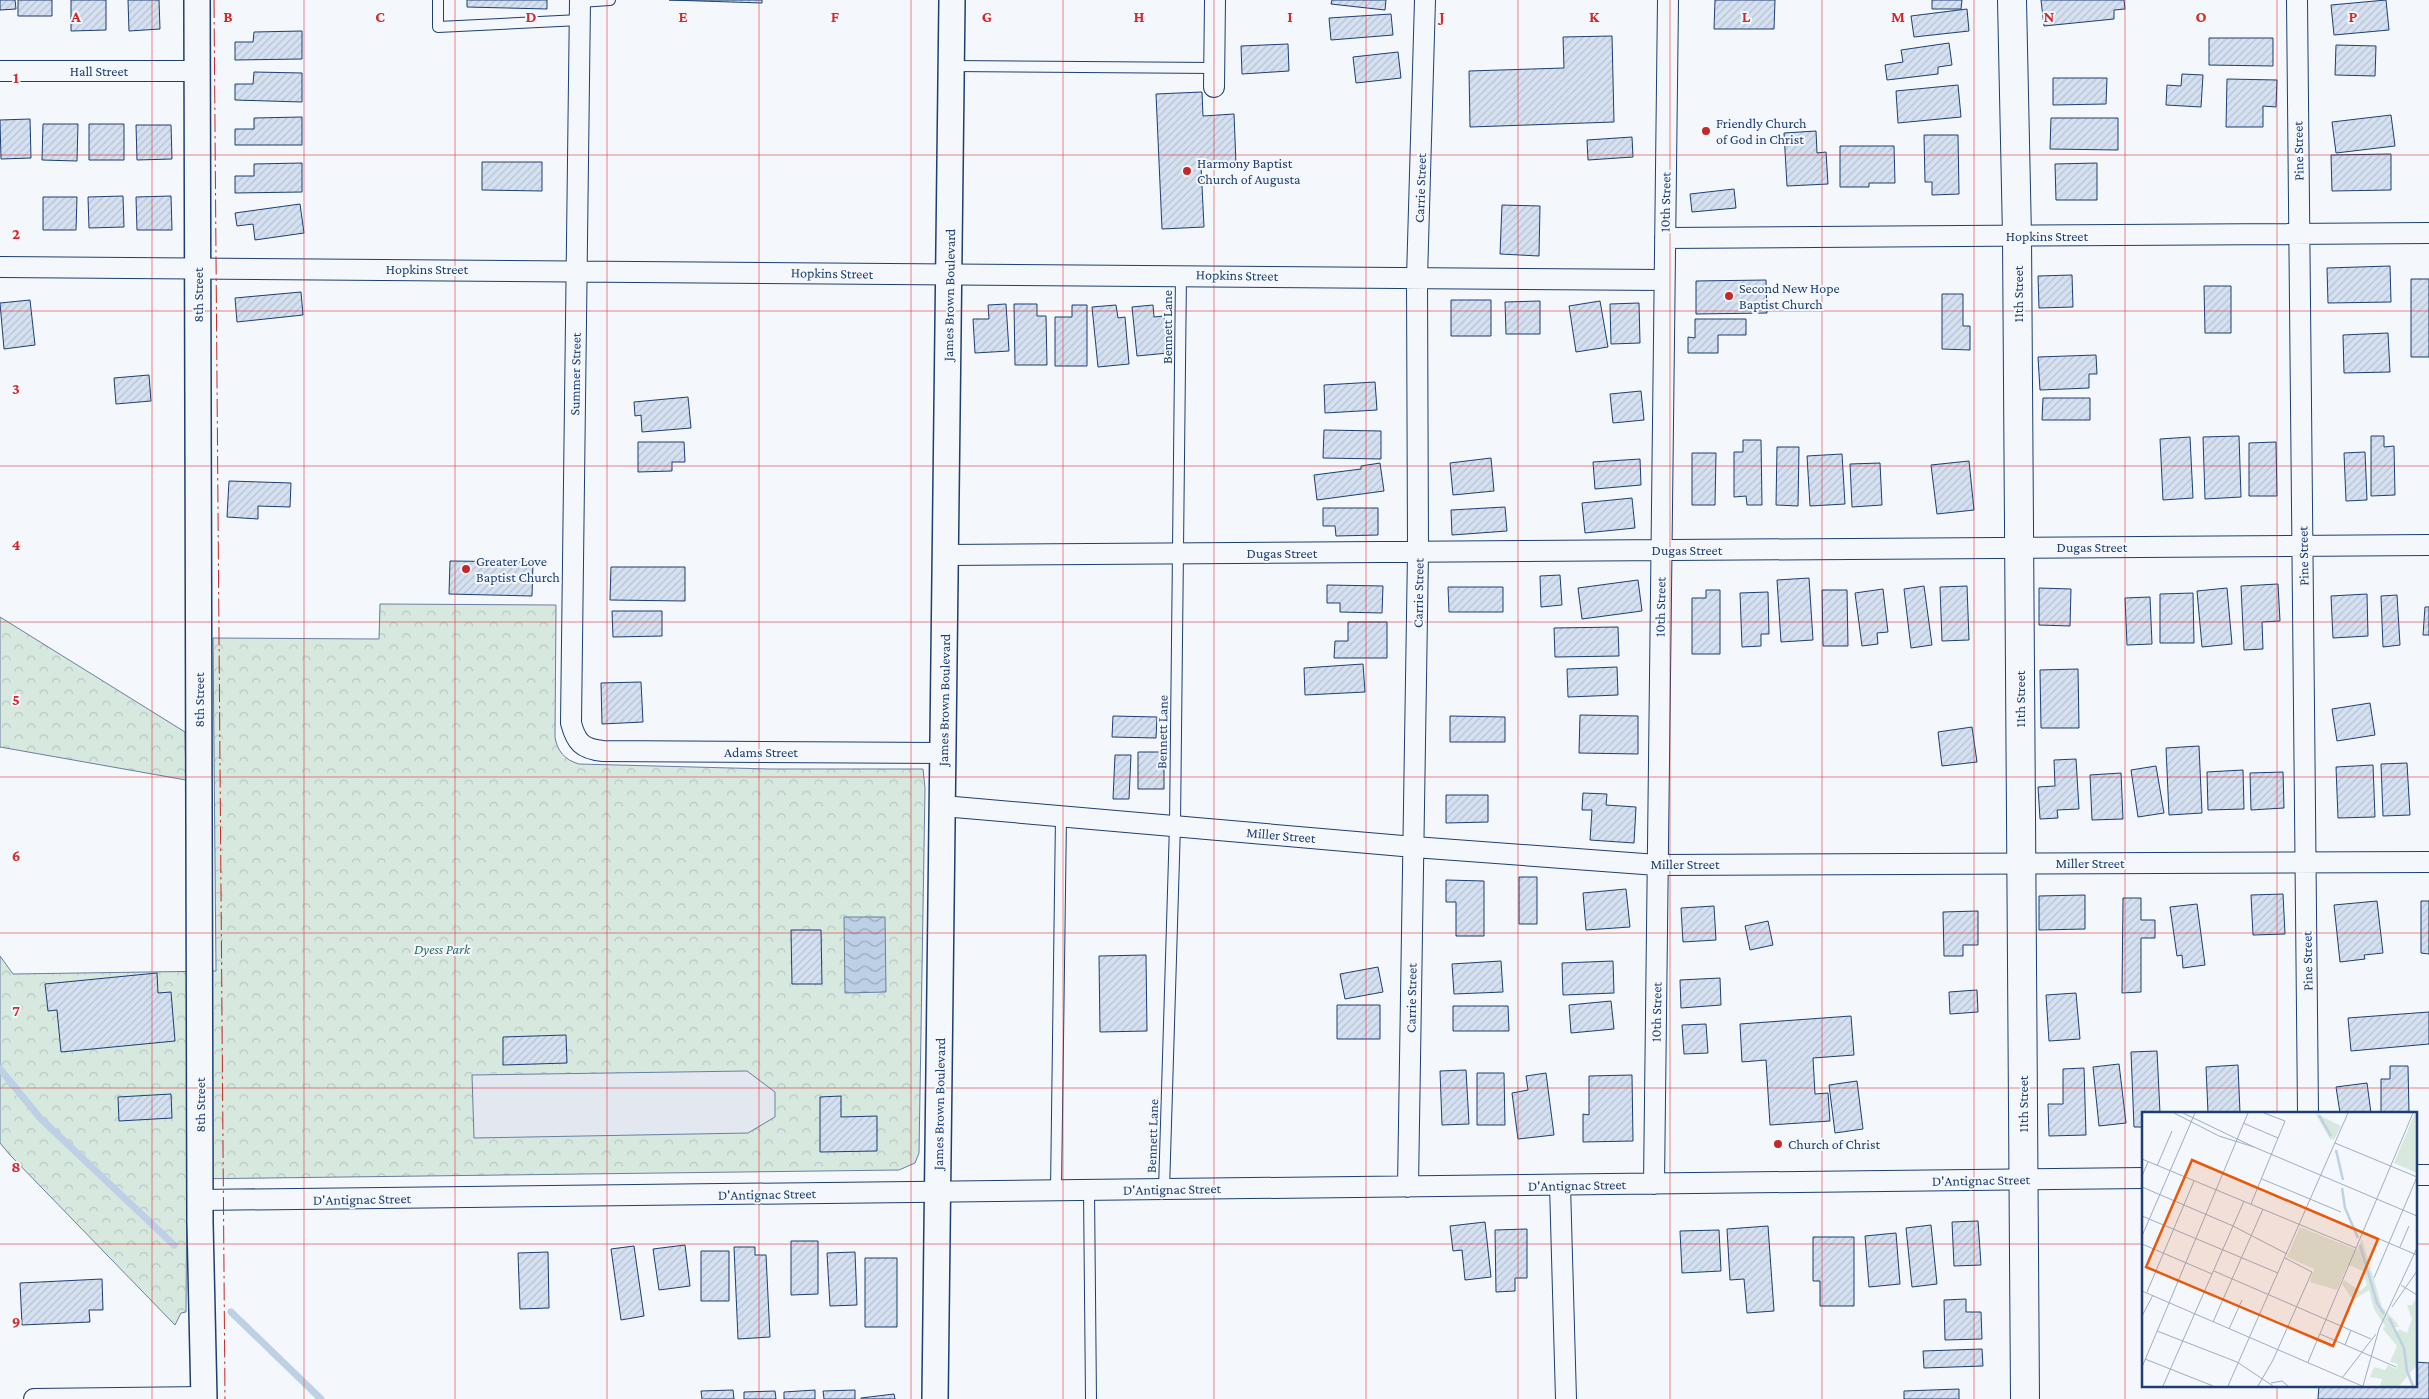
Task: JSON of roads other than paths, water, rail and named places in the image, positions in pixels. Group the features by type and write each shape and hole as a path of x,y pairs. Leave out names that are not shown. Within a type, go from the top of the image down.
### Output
{"main road":[{"name":"11th Street","path":"2012,0 2017,236 2026,1399"}],"street":[{"name":"8th Street","path":"197,0 200,1212 201,1338 204,1398"},
{"name":"James Brown Boulevard","path":"935,1399 952,0"},
{"path":"1214,77 1215,0"},
{"name":"Carrie Street","path":"1408,1187 1418,552 1417,278 1425,0"},
{"name":"10th Street","path":"1654,1184 1668,0"},
{"name":"Pine Street","path":"2297,0 2308,1112"},
{"name":"Summer Street","path":"580,7 571,722 580,745"},
{"name":"Hall Street","path":"0,71 197,71"},
{"name":"Hopkins Street","path":"1665,238 2429,233"},
{"name":"Hopkins Street","path":"0,267 576,270 949,275 1181,274 1664,280"},
{"name":"Dugas Street","path":"945,555 2429,545"},
{"name":"Adams Street","path":"580,745 590,750 603,751 943,753"},
{"name":"Miller Street","path":"943,806 1414,847 1657,865 2429,862"},
{"path":"2416,1175 2429,1175"},
{"name":"D'Antignac Street","path":"200,1212 938,1192 2142,1178"},
{"path":"1560,1185 1566,1399"},
{"path":"34,1399 204,1398"}],"lane":[{"path":"438,0 438,27 580,7 610,0"},
{"path":"951,66 1214,77"},
{"name":"Bennett Lane","path":"1164,1190 1175,825 1181,274"},
{"path":"1056,1190 1061,816"},
{"path":"1089,1190 1091,1399"}],"water":[{"path":"844,917 885,917 886,992 845,993"}],"waterway":[{"path":"0,1069 40,1118 174,1245"},
{"path":"231,1312 321,1399"}],"place":[{"name":"Friendly Church of God in Christ","path":"1706,131"},
{"name":"Harmony Baptist Church of Augusta","path":"1187,171"},
{"name":"Second New Hope Baptist Church","path":"1729,296"},
{"name":"Greater Love Baptist Church","path":"466,569"},
{"name":"Church of Christ","path":"1778,1144"}],"park label":[{"name":"Dyess Park","path":"442,949"}]}
